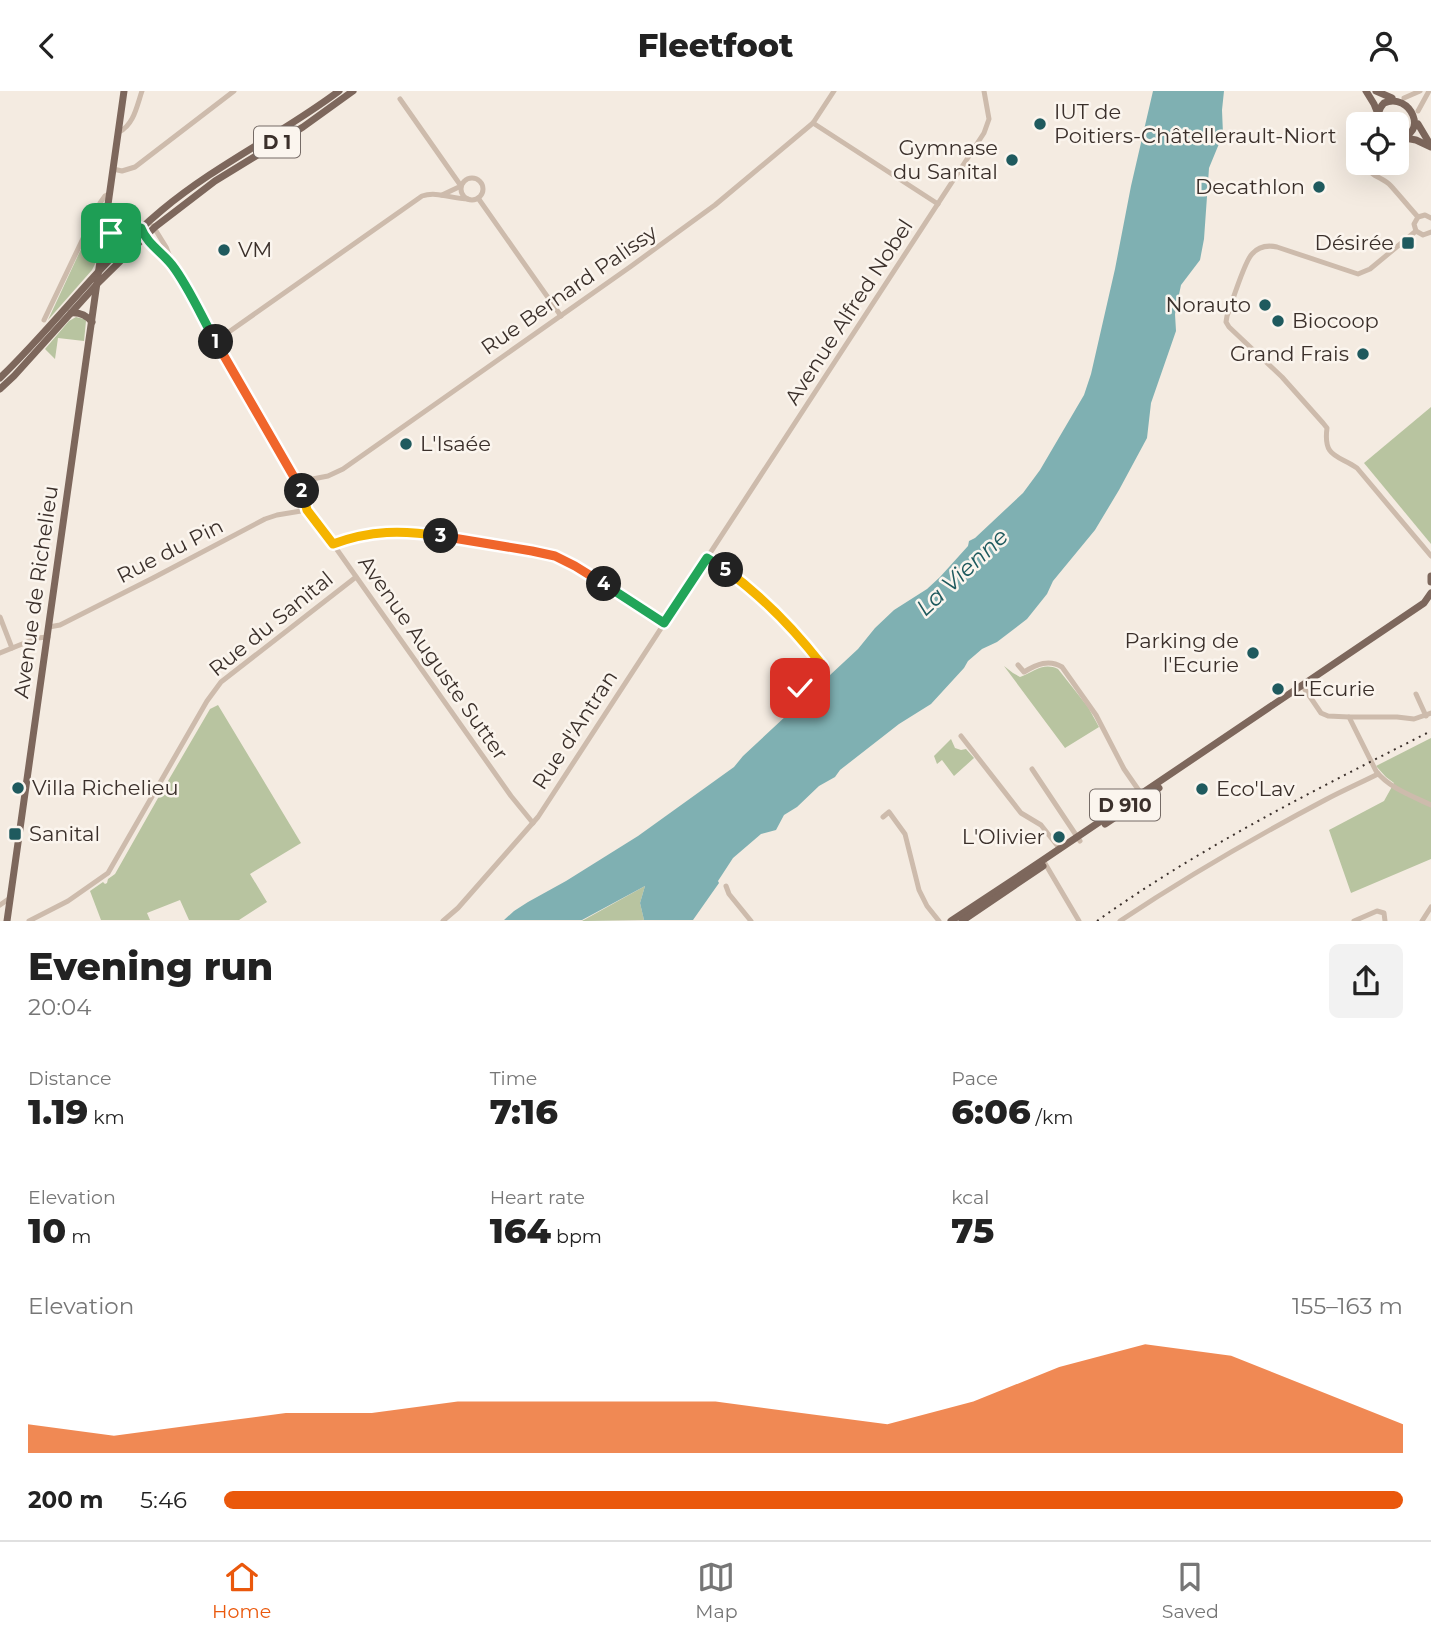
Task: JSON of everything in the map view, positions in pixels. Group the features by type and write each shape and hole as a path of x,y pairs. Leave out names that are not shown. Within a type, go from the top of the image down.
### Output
{"main road":[{"name":"Avenue de Richelieu","path":"7,921 124,91"},
{"name":"D 1","path":"0,378 100,268 148,222 211,173 339,91"},
{"name":"D 1","path":"0,389 98,283 155,227 215,181 303,127 354,91"},
{"path":"1366,91 1377,112"},
{"path":"1376,91 1413,103 1418,111 1418,124 1431,146"},
{"path":"1379,112 1383,104 1393,98"},
{"path":"1409,135 1418,124"},
{"path":"1409,139 1431,146"},
{"path":"105,229 122,238 133,236"},
{"path":"71,313 81,313 92,321"},
{"path":"1431,576 1431,582"},
{"name":"D 910","path":"1301,689 1426,601 1431,593"},
{"name":"D 910","path":"951,921 1079,839 1431,602"},
{"name":"D 910","path":"962,921 1060,849 1079,839"}],"street":[{"path":"119,132 131,122 142,91"},
{"path":"113,169 122,171 135,167 234,91"},
{"name":"Rue Bernard Palissy","path":"298,482 328,476 342,469 707,211 813,123 834,91"},
{"name":"Avenue Alfred Nobel","path":"716,544 988,126 984,91"},
{"path":"1404,98 1419,91"},
{"path":"1418,111 1429,91"},
{"path":"400,99 461,187 461,193 468,199"},
{"path":"813,123 938,204"},
{"path":"1373,175 1389,183 1418,218"},
{"path":"216,341 417,199 429,194 456,199 478,198 483,189 479,181 468,179 461,187 442,195"},
{"path":"44,320 100,203 109,194"},
{"path":"478,198 561,316"},
{"path":"1431,218 1425,215 1418,218 1414,224 1416,231 1423,235 1431,233"},
{"path":"148,222 155,227 174,267"},
{"path":"88,228 105,229"},
{"path":"141,228 144,237 174,267"},
{"path":"1416,231 1370,269 1358,274 1277,247 1259,248 1248,258 1226,322 1282,377 1323,423 1327,428 1325,439 1329,450 1357,468 1431,556"},
{"name":"Avenue Auguste Sutter","path":"174,267 298,482 307,510 533,823"},
{"name":"Rue du Pin","path":"49,627 60,625 265,519 307,510"},
{"path":"333,544 359,536 412,532 555,556 664,623"},
{"name":"Rue d'Antran","path":"443,921 458,908 533,823 716,544"},
{"path":"707,558 753,591 796,633 822,665 810,674 796,694"},
{"name":"Rue du Sanital","path":"29,921 68,901 108,873 221,681 356,577"},
{"path":"0,617 12,648"},
{"path":"0,653 37,638 48,637"},
{"path":"1018,665 1024,672 1046,663 1056,663 1062,667 1096,715 1124,769 1142,796"},
{"path":"1301,689 1321,713 1349,717 1414,719 1429,714 1416,694"},
{"path":"1349,717 1378,774 1393,786 1431,805"},
{"path":"961,736 1021,813 1041,825 1060,849"},
{"path":"1032,768 1079,839"},
{"path":"1120,921 1205,867 1336,794 1378,774"},
{"path":"883,817 888,813 904,831 919,890 927,907 939,921"},
{"path":"1044,862 1079,921"},
{"path":"726,886 729,894 751,921"},
{"path":"0,905 10,898"},
{"path":"1422,921 1431,907"},
{"path":"1354,921 1377,911 1384,913 1385,921"}],"green space":[{"path":"95,232 100,236 92,270 48,320 88,234"},
{"path":"76,317 86,321 84,341 58,338 55,359 45,349 69,321"},
{"path":"1431,407 1431,544 1364,463"},
{"path":"1004,666 1020,677 1043,667 1058,669 1088,707 1099,727 1065,748"},
{"path":"218,705 301,843 250,874 267,902 239,920 189,920 180,900 147,913 150,920 101,920 90,891 103,882 107,883 115,874 162,791 168,790 168,781 210,709"},
{"path":"1431,738 1431,859 1351,893 1329,830 1384,801 1394,783 1376,766"},
{"path":"951,739 955,748 966,749 974,758 954,776 942,760 937,764 934,756"},
{"path":"645,886 640,903 644,920 582,921"}],"water":[{"name":"La Vienne","path":"1153,91 1224,91 1223,134 1209,168 1200,260 1181,285 1175,314 1176,331 1151,403 1147,438 1095,530 1053,581 1047,594 1027,619 968,661 931,704 899,724 840,770 835,777 819,786 797,807 784,815 776,830 761,834 733,858 693,920 644,920 640,903 645,886 582,920 504,920 528,902 638,836 734,767 858,649 875,628 894,610 927,589 968,546 969,541 1023,493 1040,470 1084,395 1091,374"}],"railway":[{"path":"1097,921 1219,843 1431,731"}],"place":[{"name":"IUT de Poitiers-Châtellerault-Niort","path":"1040,124"},
{"name":"Gymnase du Sanital","path":"1012,160"},
{"name":"Decathlon","path":"1319,187"},
{"name":"Désirée","path":"1408,243"},
{"name":"VM","path":"224,250"},
{"name":"Norauto","path":"1265,305"},
{"name":"Biocoop","path":"1278,321"},
{"name":"Grand Frais","path":"1363,354"},
{"name":"L'Isaée","path":"406,444"},
{"name":"Parking de l'Ecurie","path":"1253,653"},
{"name":"L'Ecurie","path":"1278,689"},
{"name":"Villa Richelieu","path":"18,788"},
{"name":"Eco'Lav","path":"1202,789"},
{"name":"Sanital","path":"15,834"},
{"name":"L'Olivier","path":"1059,837"}],"route":[{"path":"111,233 122,238 133,236 141,228 144,237 174,267 298,482 311,517 333,544 348,538 399,531 555,556 664,623 707,558 753,591 796,633 822,665 806,678 800,688"}]}
